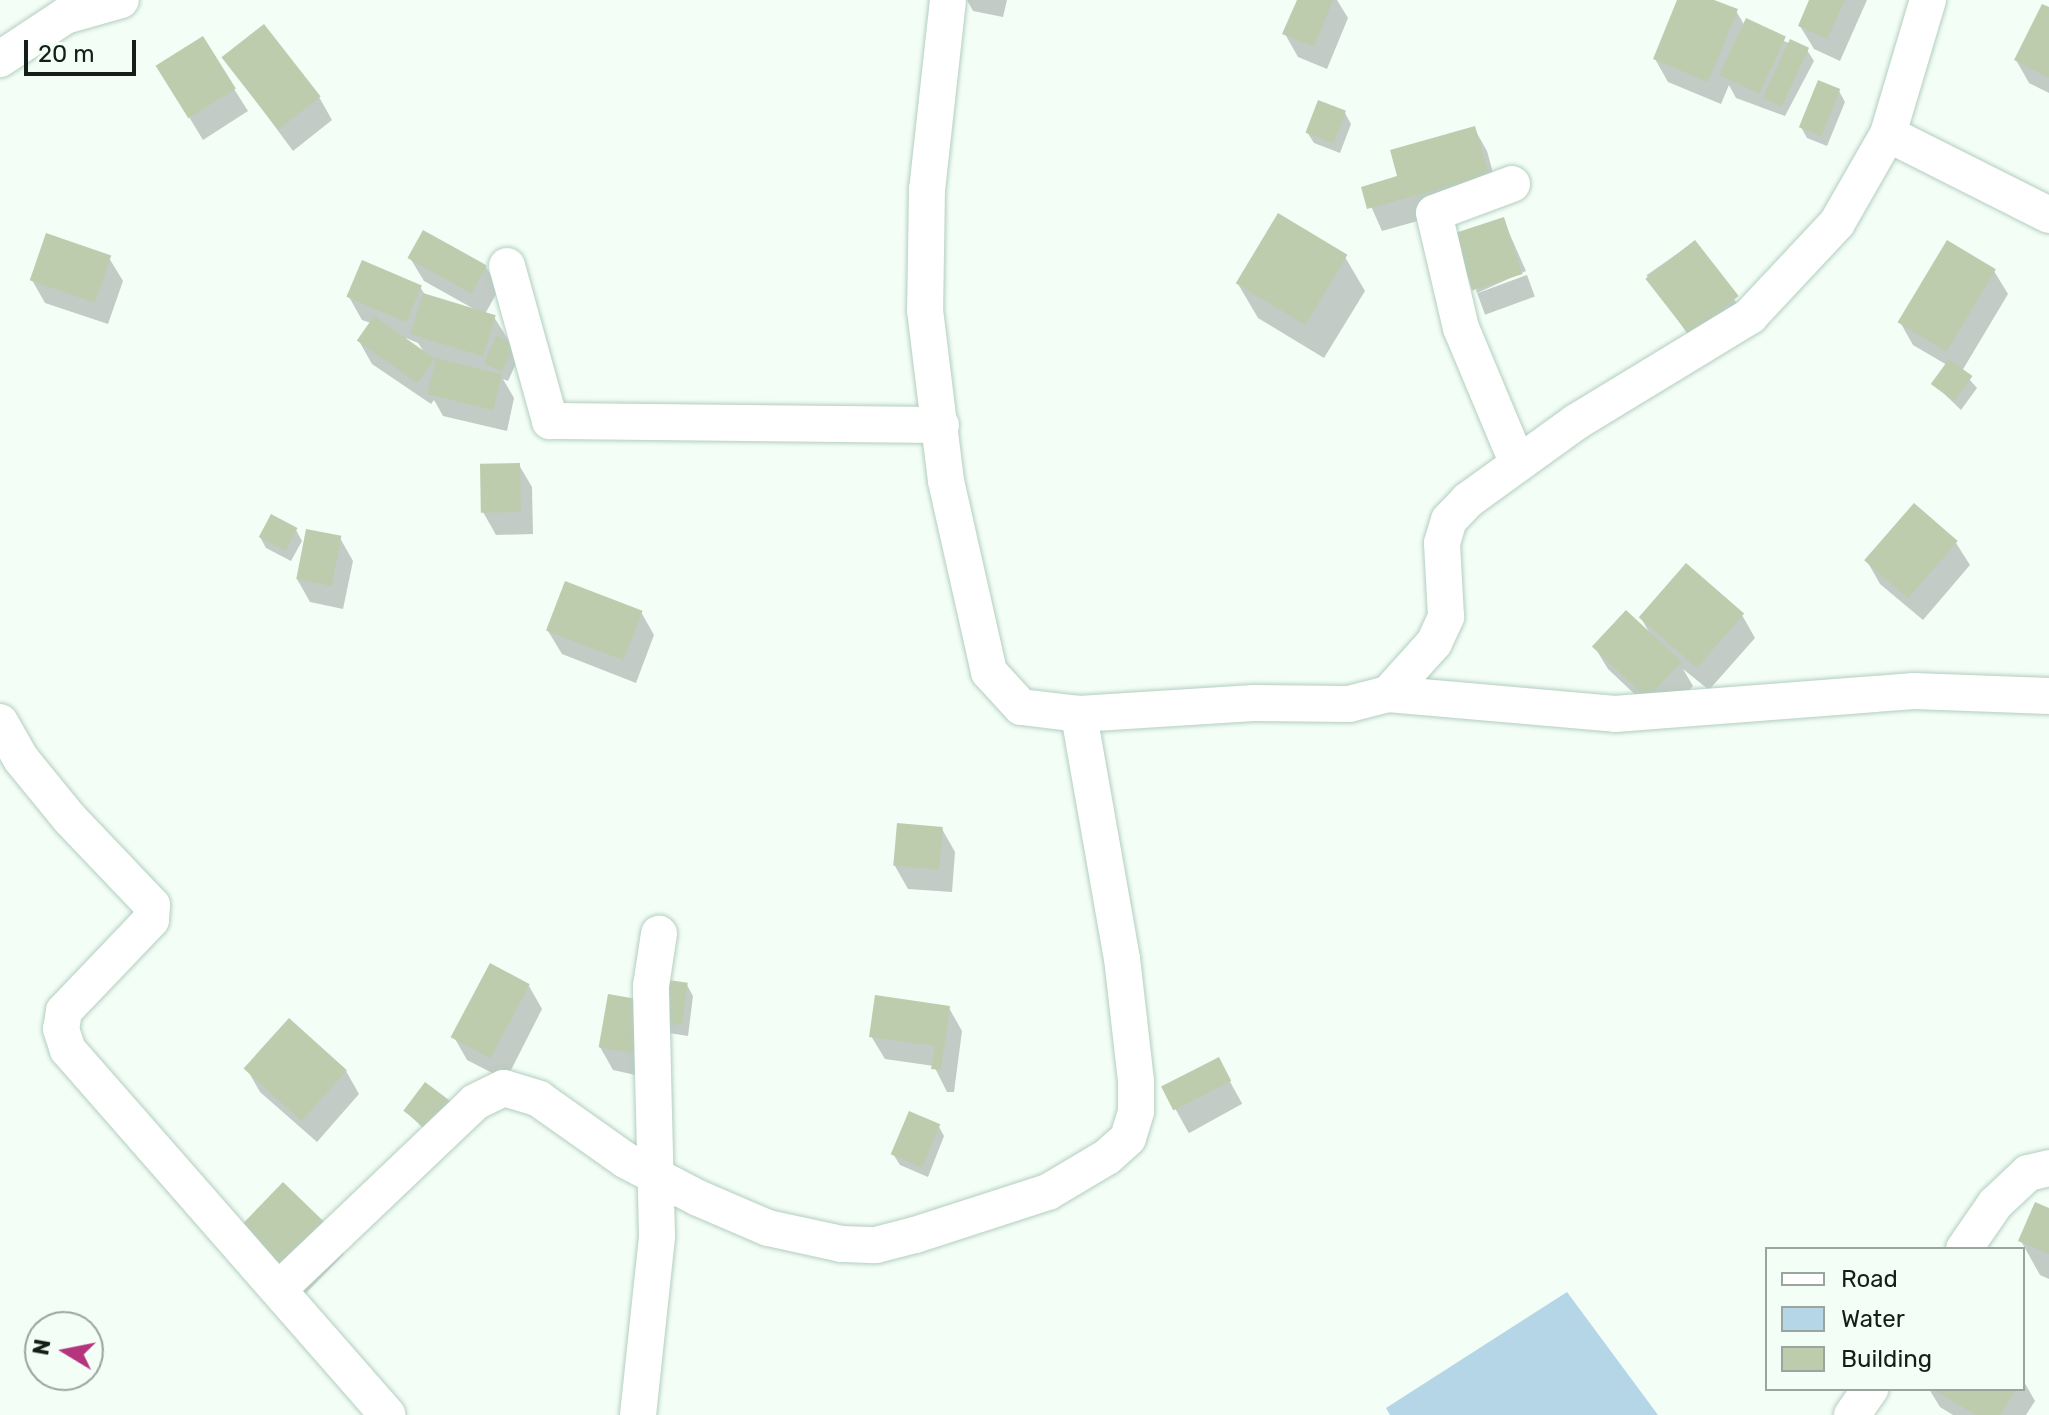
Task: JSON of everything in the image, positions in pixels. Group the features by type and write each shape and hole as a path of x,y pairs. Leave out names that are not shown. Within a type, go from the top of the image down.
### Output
{"street":[{"path":"0,59 65,16 121,0"},
{"path":"948,0 927,189 925,310 966,590 989,672 1021,707 1079,714 1254,703 1349,704 1388,694 1615,714 1914,691 2049,696"},
{"path":"1388,694 1434,643 1446,617 1440,565 1449,520 1576,422 1750,316 1837,223 1888,134 1928,0"},
{"path":"1888,134 2049,215"},
{"path":"1512,184 1434,213 1461,328 1518,464"},
{"path":"507,266 550,421 941,425"},
{"path":"280,1288 475,1102 504,1088 539,1099 574,1127 656,1176 768,1228 842,1244 876,1245 1048,1192 1128,1138 1136,1111 1132,1038 1079,714"},
{"path":"0,722 21,759 70,819 152,905 151,920 64,1011 61,1029 68,1050 280,1288 387,1415"},
{"path":"638,1415 657,1236 651,986 659,934"},
{"path":"1965,1247 1995,1204 2028,1173 2049,1168"},
{"path":"1852,1415 1869,1391"}],"water":[{"path":"1567,1292 1658,1415 1390,1415 1386,1408"}],"building":[{"path":"1297,0 1333,0 1314,47 1282,34"},
{"path":"1677,0 1714,0 1738,9 1708,82 1653,59"},
{"path":"1809,0 1845,0 1827,39 1798,26"},
{"path":"2042,4 2049,7 2049,78 2014,60"},
{"path":"1746,18 1786,37 1759,94 1719,75"},
{"path":"264,24 321,96 278,130 221,57"},
{"path":"203,36 236,89 188,118 156,66"},
{"path":"1790,39 1809,48 1782,107 1763,98"},
{"path":"1818,80 1840,89 1821,136 1799,127"},
{"path":"1318,100 1346,111 1333,143 1305,133"},
{"path":"1475,126 1489,175 1367,209 1361,187 1397,176 1390,150"},
{"path":"1278,213 1347,255 1305,325 1236,283"},
{"path":"1504,217 1523,274 1472,290 1454,233"},
{"path":"423,230 487,265 471,293 407,258"},
{"path":"46,233 111,255 95,303 30,280"},
{"path":"1695,240 1739,296 1689,335 1645,279"},
{"path":"1947,240 1996,269 1946,352 1898,322"},
{"path":"362,260 422,285 406,322 346,297"},
{"path":"423,293 496,315 483,356 410,334"},
{"path":"374,316 435,358 417,383 357,341"},
{"path":"496,336 514,344 502,372 484,363"},
{"path":"436,358 502,374 493,410 427,394"},
{"path":"1949,359 1972,376 1954,401 1931,384"},
{"path":"520,463 521,512 481,513 480,464"},
{"path":"1914,503 1958,541 1908,598 1864,560"},
{"path":"271,514 297,528 285,551 259,537"},
{"path":"306,529 341,536 332,586 296,579"},
{"path":"1686,563 1744,614 1697,668 1639,617"},
{"path":"565,581 642,611 623,660 546,630"},
{"path":"1626,610 1682,662 1647,698 1592,647"},
{"path":"897,823 943,827 939,870 893,866"},
{"path":"490,963 530,984 490,1058 451,1037"},
{"path":"661,979 688,983 682,1025 655,1022"},
{"path":"608,994 648,1001 639,1054 599,1047"},
{"path":"875,995 950,1006 941,1070 931,1069 935,1046 869,1037"},
{"path":"289,1018 347,1070 301,1121 243,1069"},
{"path":"1219,1057 1231,1081 1173,1111 1161,1087"},
{"path":"425,1082 453,1103 431,1132 403,1111"},
{"path":"909,1111 940,1124 922,1168 891,1154"},
{"path":"283,1182 333,1230 291,1273 241,1225"},
{"path":"2035,1202 2049,1208 2049,1254 2018,1241"},
{"path":"1935,1391 2015,1391 2000,1415 1976,1415"}]}
